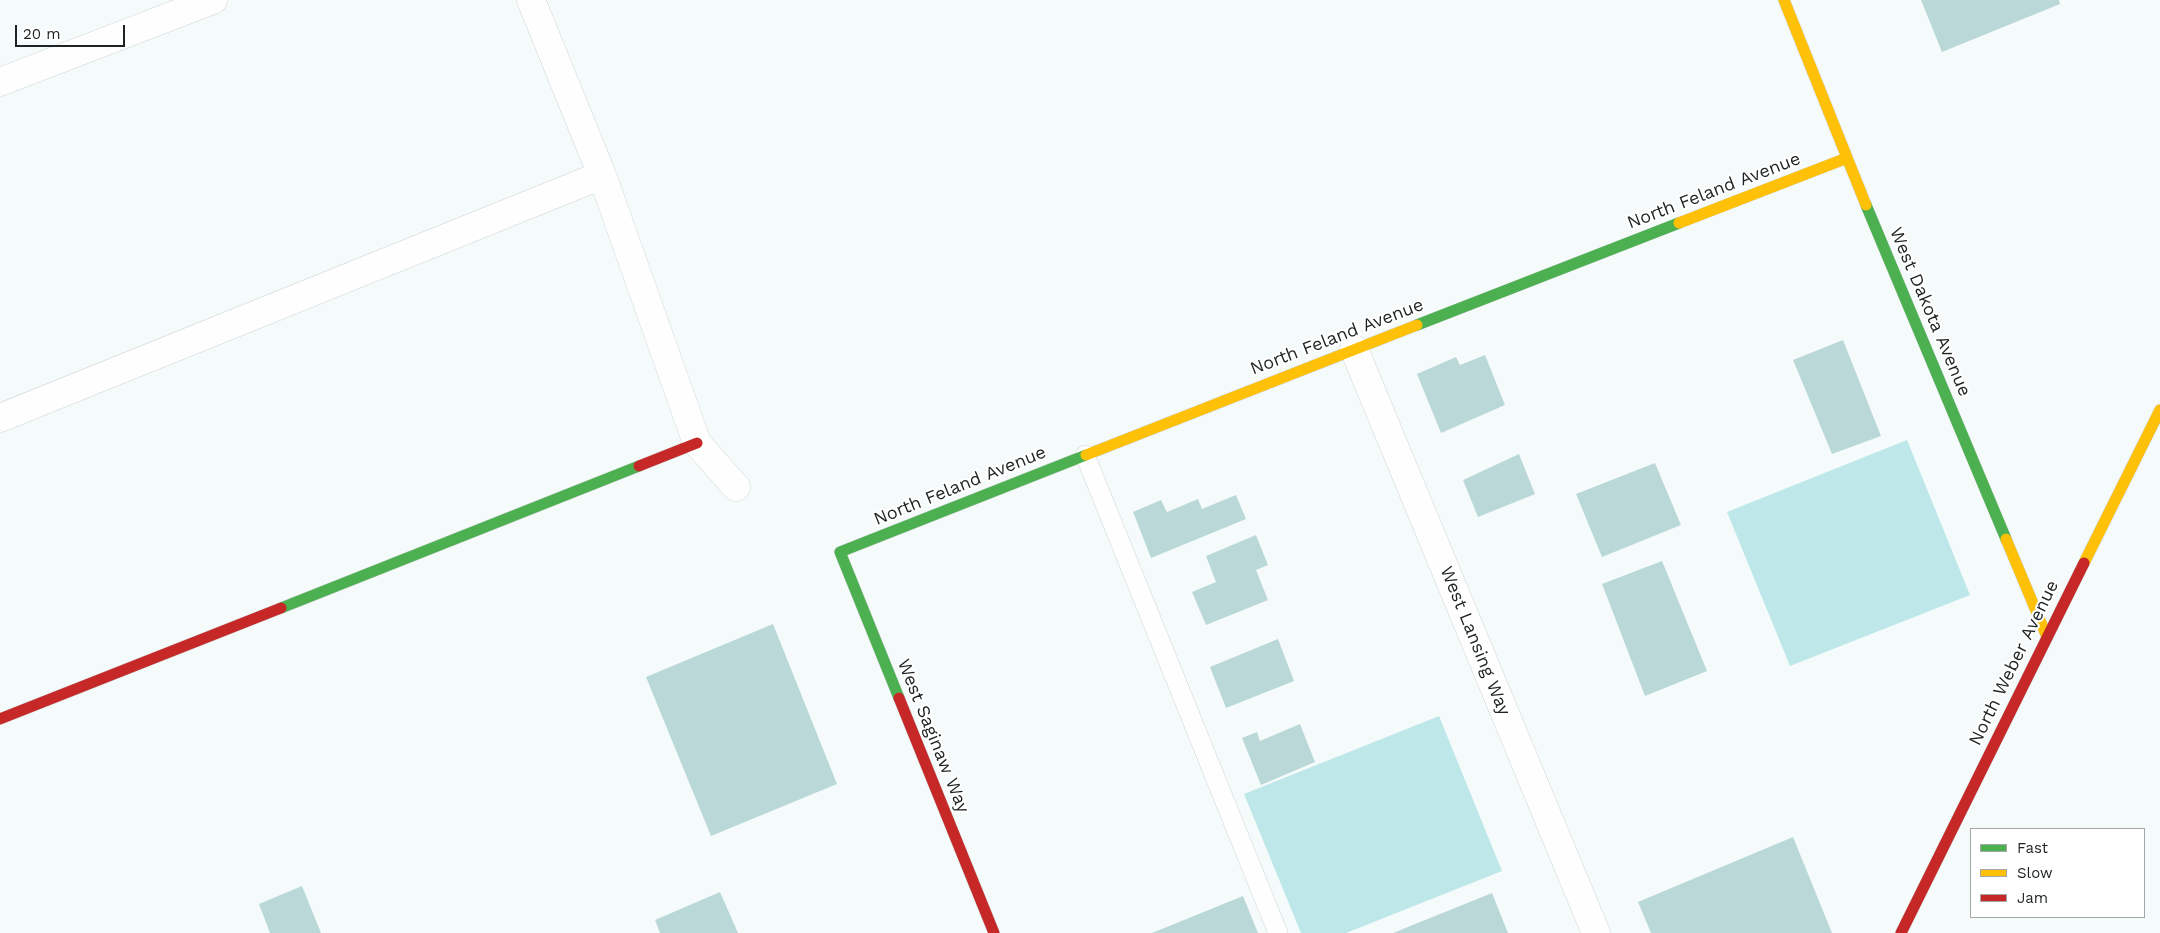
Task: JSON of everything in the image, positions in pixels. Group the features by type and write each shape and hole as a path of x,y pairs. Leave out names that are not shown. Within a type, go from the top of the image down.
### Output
{"street":[{"path":"0,82 213,0"},
{"path":"531,0 602,175 697,443 736,487"},
{"name":"West Dakota Avenue","path":"1784,0 1847,158 2047,637"},
{"name":"North Feland Avenue","path":"840,552 1354,349 1847,158"},
{"path":"0,418 602,175"},
{"name":"West Lansing Way","path":"1354,349 1596,933"},
{"name":"North Weber Avenue","path":"1901,933 2160,410"},
{"path":"0,719 697,443"},
{"name":"West Saginaw Way","path":"840,552 994,933"}],"lane":[{"path":"1085,455 1278,933"}],"shaded area":[{"path":"1907,440 1970,595 1790,666 1727,512"},
{"path":"1439,716 1502,871 1346,933 1301,933 1244,794"}],"building":[{"path":"1921,0 2059,0 2060,4 1942,52"},
{"path":"1843,340 1881,436 1832,454 1793,360"},
{"path":"1485,355 1505,405 1441,433 1417,374 1456,357 1460,365"},
{"path":"1519,454 1535,494 1478,517 1463,480"},
{"path":"1655,463 1681,525 1602,557 1576,494"},
{"path":"1236,495 1246,519 1151,558 1133,512 1161,500 1167,512 1198,499 1202,509"},
{"path":"1256,535 1268,565 1256,570 1268,600 1206,625 1192,592 1216,582 1206,556"},
{"path":"1662,561 1707,671 1645,696 1602,584"},
{"path":"773,624 837,784 711,836 646,677"},
{"path":"1278,639 1294,681 1226,708 1210,667"},
{"path":"1300,724 1315,762 1261,785 1242,738 1257,732 1260,741"},
{"path":"1793,837 1832,933 1651,933 1638,902"},
{"path":"302,886 321,933 270,933 259,904"},
{"path":"720,892 738,933 660,933 655,920"},
{"path":"1492,893 1508,933 1393,933"},
{"path":"1243,896 1258,933 1152,933"}],"traffic: fast":[{"path":"1866,205 2006,539"},
{"path":"1417,325 1679,223"},
{"path":"899,698 840,552 1086,455"},
{"path":"281,608 639,466"}],"traffic: slow":[{"path":"1784,0 1866,205"},
{"path":"1679,223 1847,158"},
{"path":"1086,455 1417,325"},
{"path":"2084,563 2160,410"},
{"path":"2006,539 2047,637"}],"traffic: jam":[{"path":"639,466 697,443"},
{"path":"1901,933 2084,563"},
{"path":"0,719 281,608"},
{"path":"899,698 994,933"}]}
